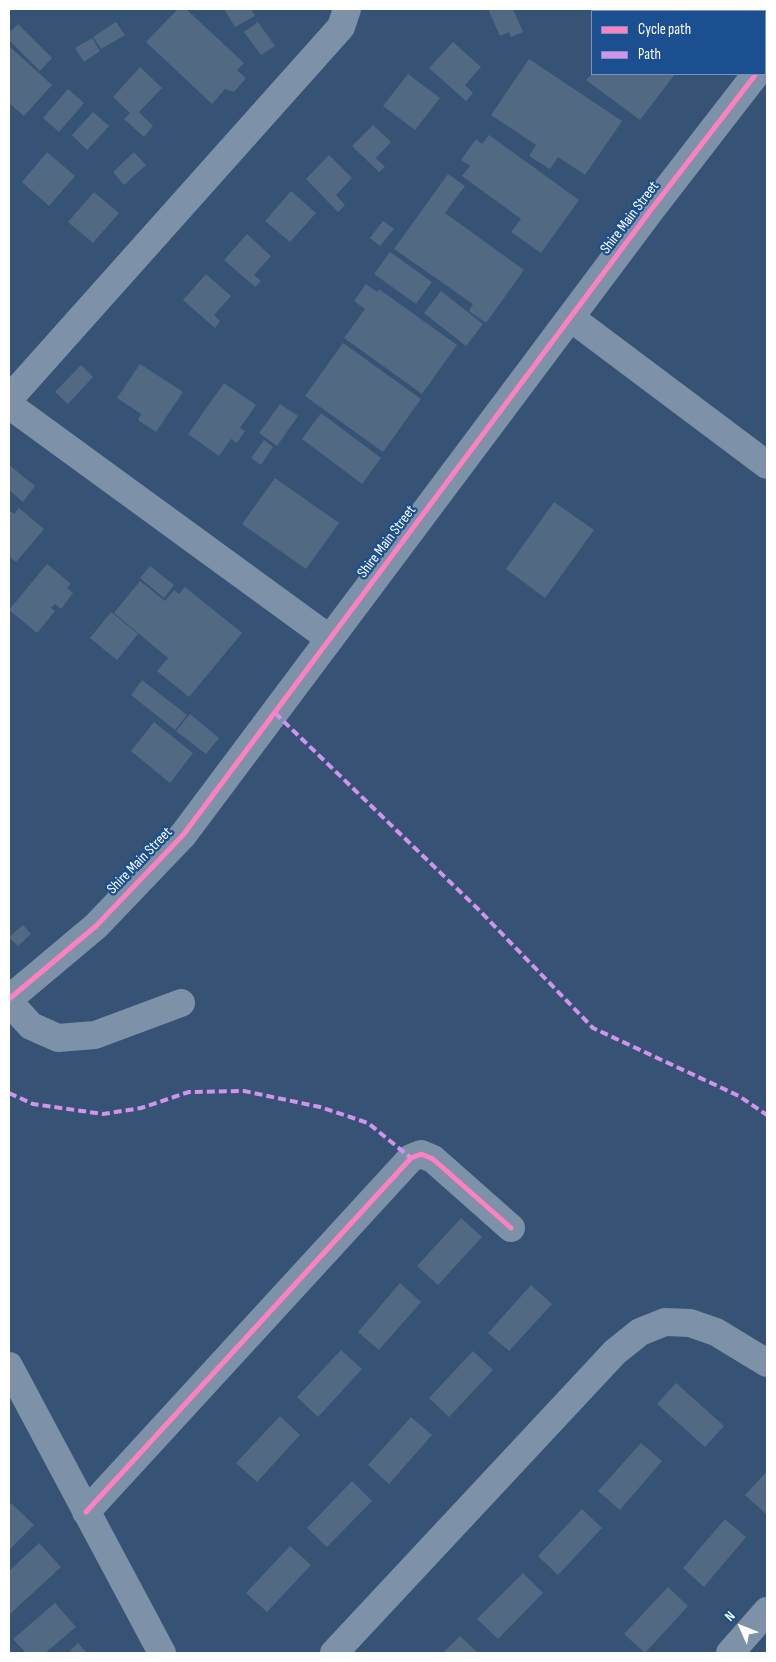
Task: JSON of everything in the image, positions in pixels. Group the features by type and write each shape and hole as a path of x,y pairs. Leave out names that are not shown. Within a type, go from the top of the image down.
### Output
{"street":[{"path":"9,399 341,27 348,9"},
{"name":"Shire Main Street","path":"9,1001 96,926 184,835 650,211 755,75"},
{"path":"571,318 767,465"},
{"path":"9,404 330,639"},
{"path":"9,1001 31,1026 58,1038 95,1036 181,1003"},
{"path":"86,1512 411,1158 421,1154 433,1159 511,1228"},
{"path":"334,1653 615,1352 640,1332 665,1322 690,1322 716,1332 767,1363"},
{"path":"10,1372 162,1653"},
{"path":"730,1653 767,1611"}],"building":[{"path":"178,9 186,9 244,63 237,70 246,78 234,92 225,89 212,104 146,42"},
{"path":"224,9 251,9 255,16 235,27"},
{"path":"488,9 513,9 523,32 511,37 509,32 500,36"},
{"path":"639,9 722,9 722,10"},
{"path":"116,22 125,35 101,49 93,37"},
{"path":"258,22 275,46 261,55 244,32"},
{"path":"18,24 52,58 40,71 9,40 9,33"},
{"path":"92,38 100,51 84,62 75,48"},
{"path":"453,42 481,67 465,85 473,93 466,101 429,68"},
{"path":"10,47 52,85 24,116 9,103"},
{"path":"529,59 622,121 585,175 558,157 550,169 529,156 536,145 491,115"},
{"path":"140,67 162,88 139,112 153,126 144,137 124,119 130,113 113,97"},
{"path":"408,74 440,98 415,130 383,106"},
{"path":"591,75 674,75 640,120 586,80"},
{"path":"68,89 84,103 59,132 43,118"},
{"path":"93,112 109,126 87,150 72,135"},
{"path":"373,125 391,142 376,158 385,167 379,172 352,146"},
{"path":"489,135 579,200 541,253 511,232 521,219 462,176 470,166 461,160 476,139 482,144"},
{"path":"47,152 75,176 49,206 22,182"},
{"path":"134,152 146,165 124,185 113,172"},
{"path":"329,155 352,178 336,195 345,205 338,212 306,179"},
{"path":"448,174 465,186 445,213 524,270 486,323 469,311 473,304 394,249"},
{"path":"291,191 316,213 290,242 265,221"},
{"path":"94,192 119,213 93,243 68,222"},
{"path":"383,221 394,229 380,246 370,238"},
{"path":"247,234 271,256 254,275 261,281 255,287 224,260"},
{"path":"390,252 432,282 416,304 374,274"},
{"path":"206,274 231,296 214,315 220,321 215,328 183,300"},
{"path":"366,284 377,292 379,289 457,345 422,394 344,338 365,309 354,301"},
{"path":"441,291 483,324 466,346 424,313"},
{"path":"343,343 421,399 383,452 305,396"},
{"path":"140,364 183,392 156,432 138,420 141,414 117,398"},
{"path":"81,365 93,377 68,404 55,392"},
{"path":"224,383 256,405 240,428 245,431 237,443 231,439 219,456 188,434"},
{"path":"280,404 298,416 277,446 259,433"},
{"path":"321,413 381,458 362,484 302,439"},
{"path":"264,440 273,447 261,465 251,458"},
{"path":"9,465 35,486 23,502 9,490"},
{"path":"275,478 339,523 306,569 242,524"},
{"path":"554,502 594,530 545,598 506,569"},
{"path":"19,508 44,529 16,562 9,556 9,510 14,514"},
{"path":"47,564 71,584 67,588 73,593 61,609 55,604 51,608 55,611 37,633 9,610"},
{"path":"150,566 174,585 164,598 140,578"},
{"path":"140,581 165,601 174,590 179,594 185,587 242,633 189,697 157,671 168,658 114,613"},
{"path":"111,612 138,634 117,660 90,638"},
{"path":"142,680 187,715 175,730 131,695"},
{"path":"190,714 219,738 206,754 176,731"},
{"path":"154,722 193,753 170,783 131,751"},
{"path":"23,925 31,934 18,946 9,937"},
{"path":"461,1218 482,1237 438,1285 417,1266"},
{"path":"400,1283 421,1302 379,1350 358,1332"},
{"path":"531,1285 552,1304 509,1351 488,1333"},
{"path":"341,1350 362,1369 318,1417 297,1397"},
{"path":"473,1351 493,1370 449,1417 429,1398"},
{"path":"676,1383 724,1426 705,1447 657,1404"},
{"path":"280,1416 300,1435 257,1482 236,1463"},
{"path":"411,1417 432,1435 389,1484 368,1465"},
{"path":"641,1443 662,1461 620,1510 598,1491"},
{"path":"767,1471 767,1513 766,1514 745,1495"},
{"path":"352,1481 372,1501 327,1547 307,1528"},
{"path":"11,1503 34,1525 9,1550 9,1506"},
{"path":"582,1509 602,1528 558,1575 538,1556"},
{"path":"725,1519 746,1537 704,1587 683,1568"},
{"path":"39,1543 61,1567 10,1614 9,1571"},
{"path":"290,1546 311,1565 267,1612 246,1593"},
{"path":"523,1573 543,1593 498,1639 477,1619"},
{"path":"668,1587 688,1606 645,1653 624,1634"},
{"path":"55,1603 76,1627 45,1653 26,1653 13,1639"},
{"path":"460,1636 478,1653 443,1653"},
{"path":"78,1643 87,1653 68,1653"}],"marked path":[{"path":"275,713 478,909 593,1028 739,1096 767,1115"},
{"path":"9,1093 33,1104 103,1114 141,1108 189,1092 244,1091 320,1107 368,1123 411,1158"}],"cycle path":[{"path":"9,999 96,926 183,835 650,211 755,75"},
{"path":"86,1512 411,1158 421,1154 433,1159 511,1228"}]}
